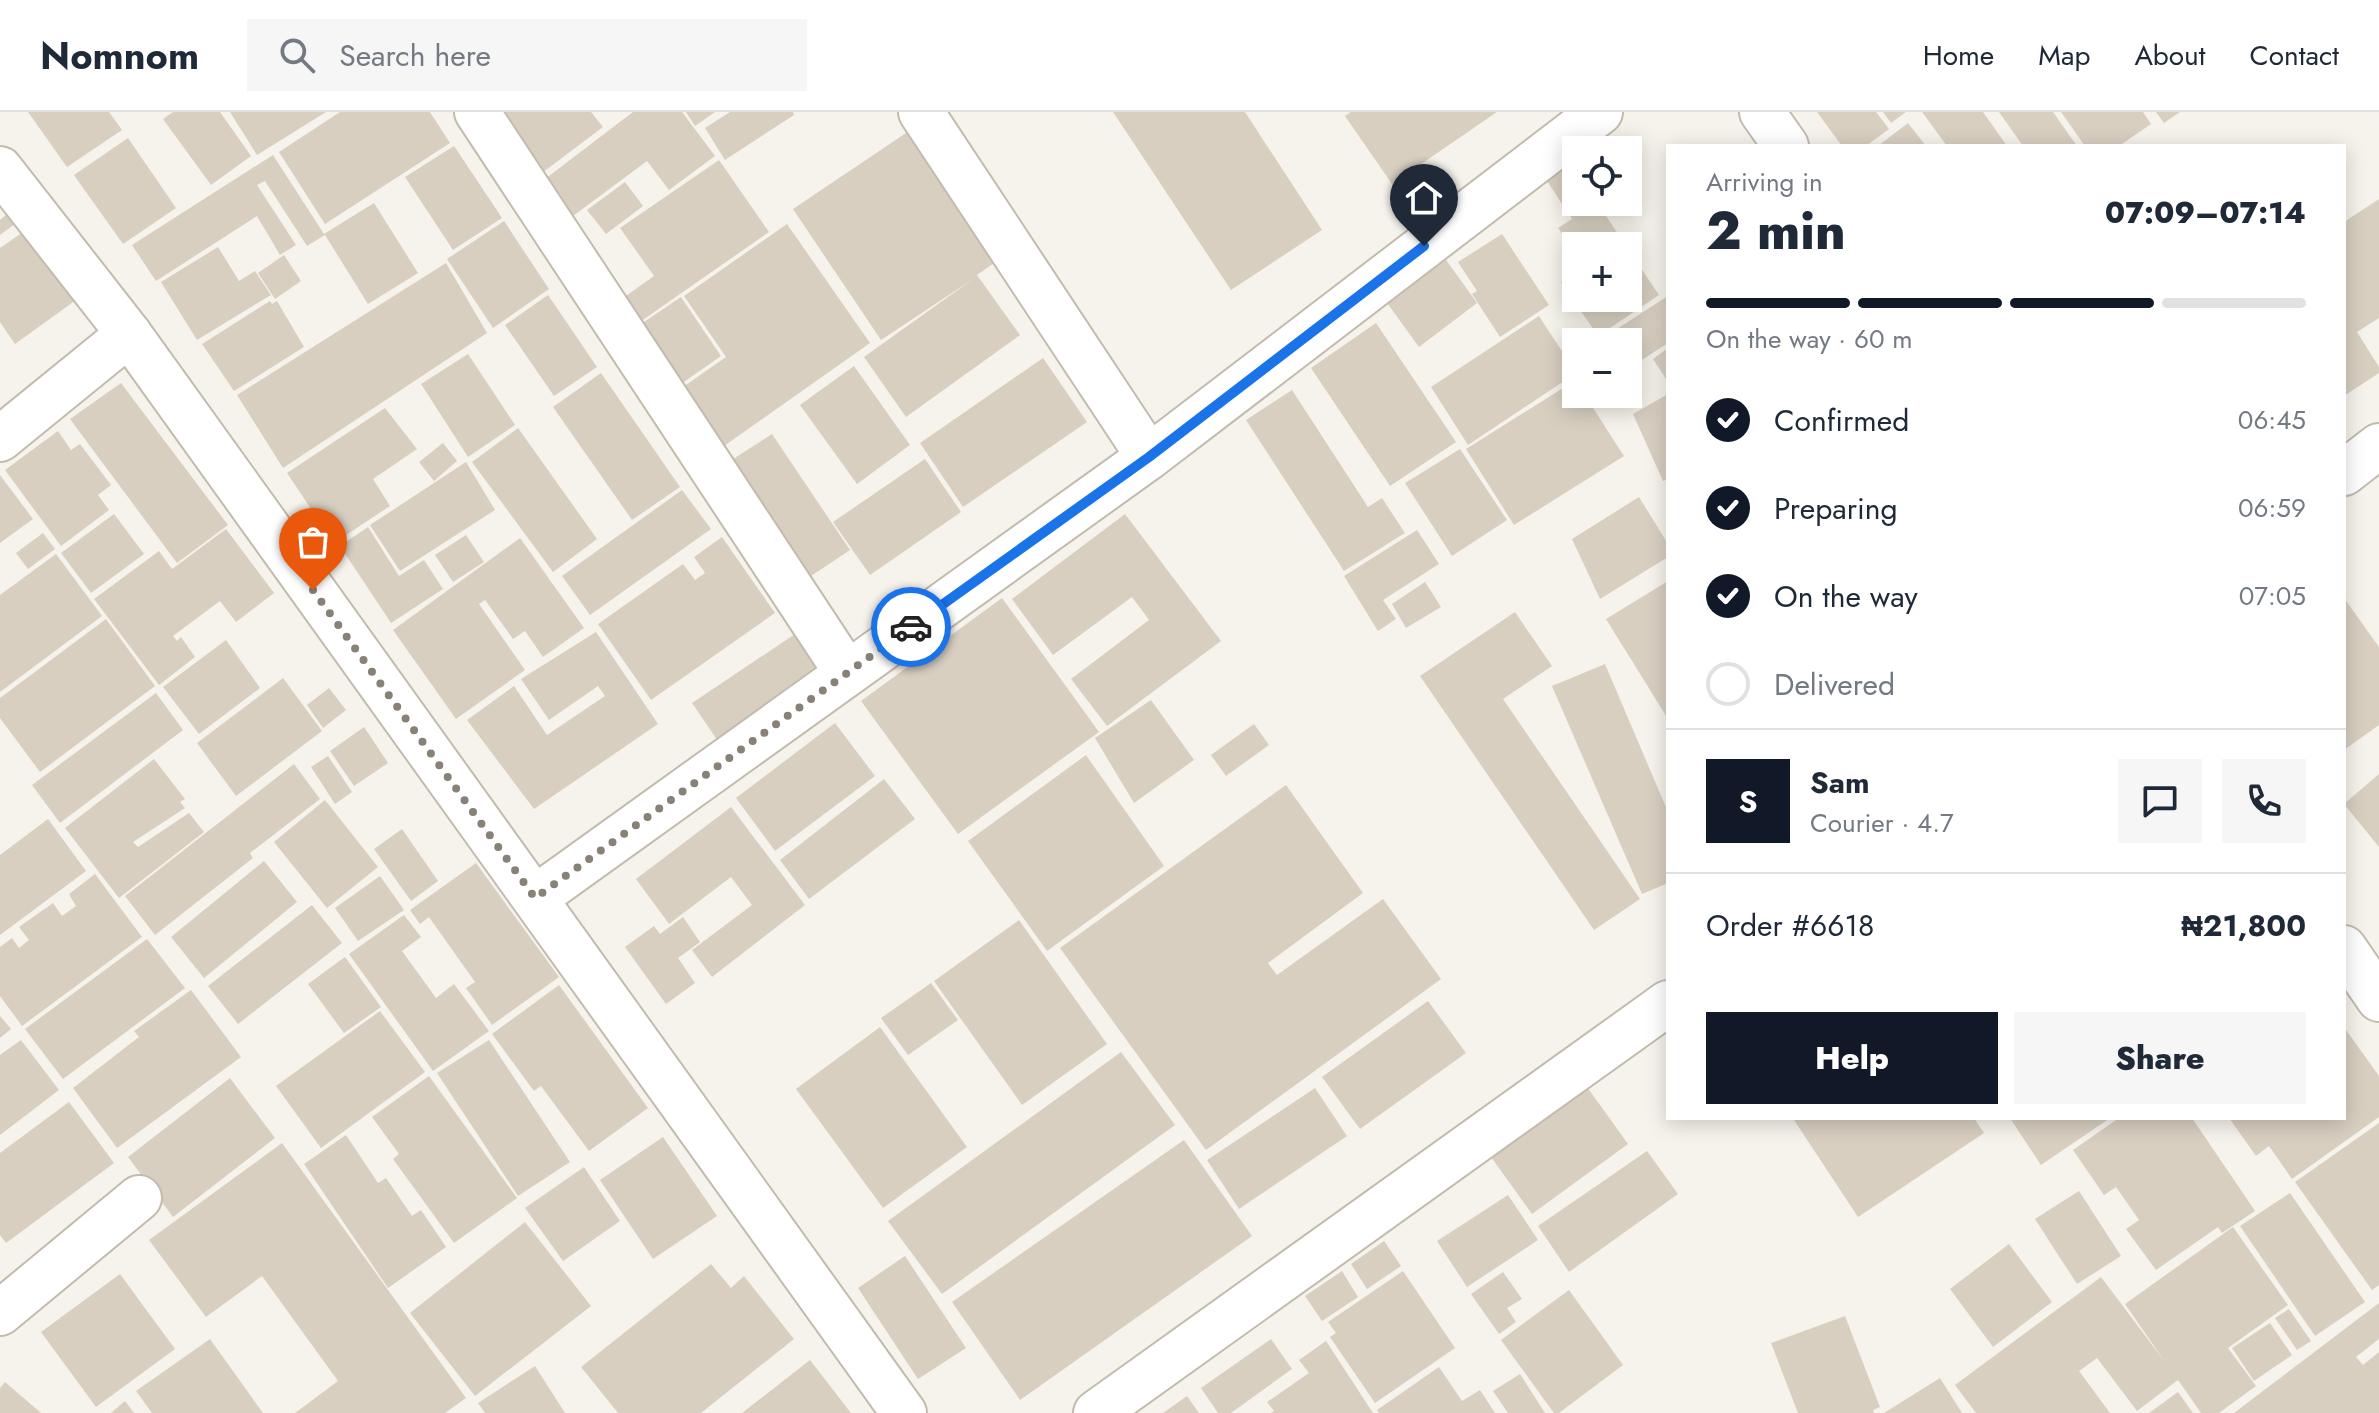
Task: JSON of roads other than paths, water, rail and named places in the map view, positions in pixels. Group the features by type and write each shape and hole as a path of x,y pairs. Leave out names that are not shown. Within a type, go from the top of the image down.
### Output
{"street":[{"path":"477,112 847,673"},
{"path":"921,112 1149,457"},
{"path":"535,898 1149,457 1600,112"},
{"path":"1762,112 1785,144"},
{"path":"0,169 129,334 904,1413"},
{"path":"0,439 129,334"},
{"path":"2346,471 2379,446"},
{"path":"2346,951 2379,999"},
{"path":"1096,1413 1666,1004"},
{"path":"0,1313 139,1198"}]}
